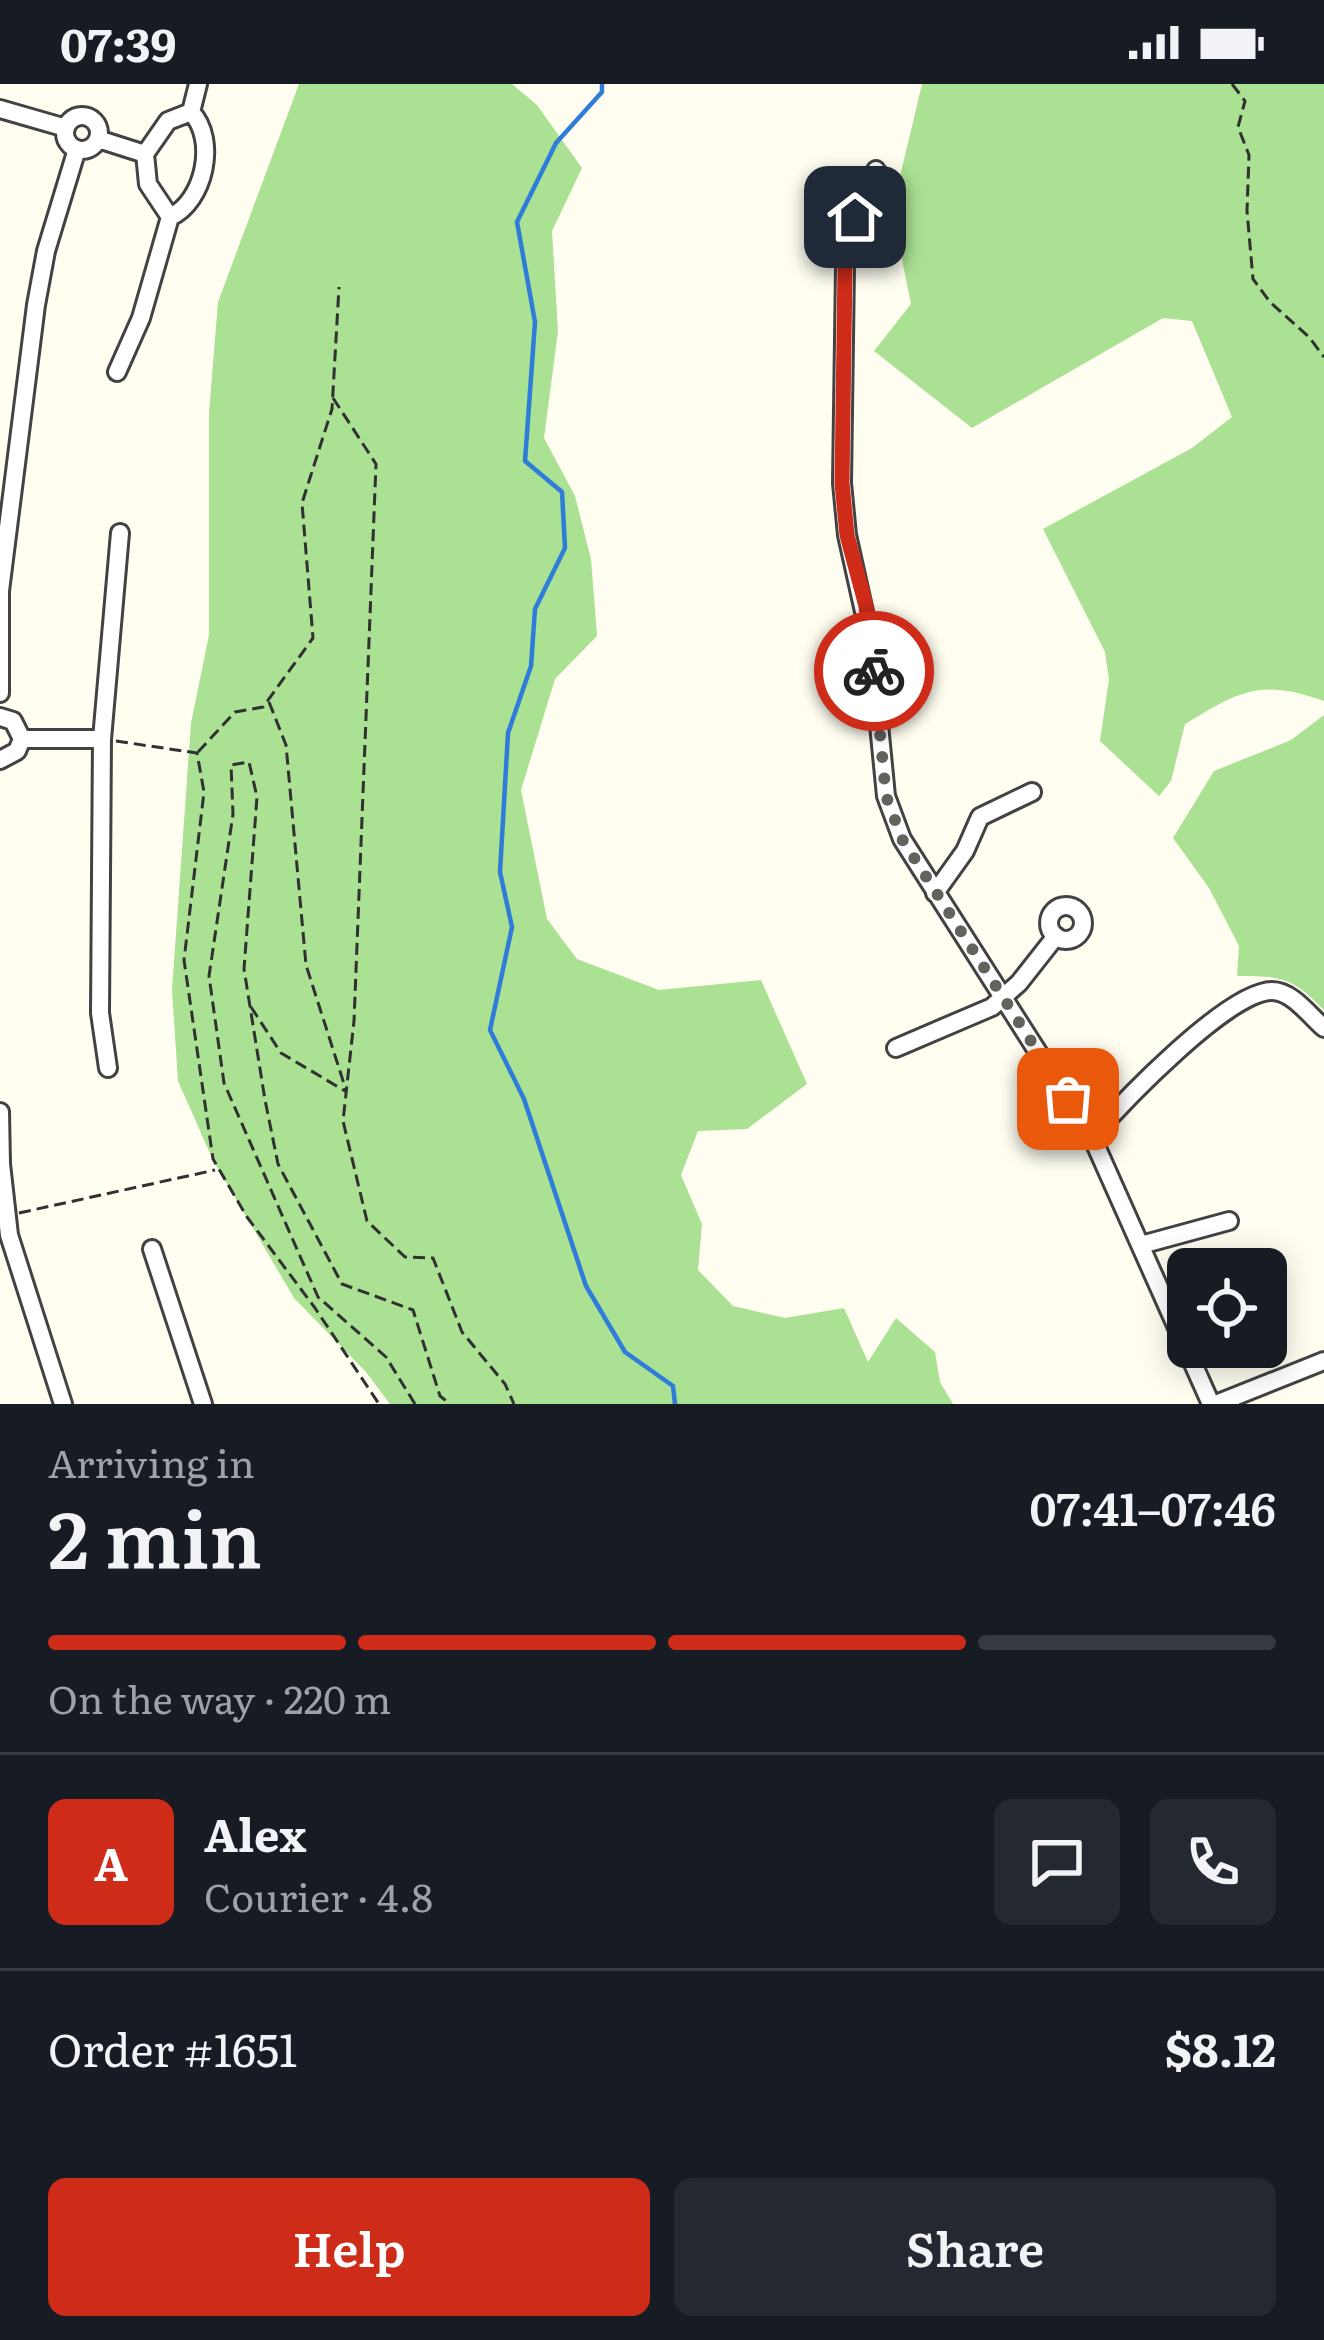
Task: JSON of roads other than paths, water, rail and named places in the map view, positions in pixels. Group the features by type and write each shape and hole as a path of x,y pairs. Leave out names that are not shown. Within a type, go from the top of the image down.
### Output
{"street":[{"path":"191,112 199,84"},
{"path":"0,109 66,128"},
{"path":"170,217 148,184 145,154 169,121 191,112"},
{"path":"117,372 141,319 170,217 189,206 205,157 200,121 191,112"},
{"path":"85,116 98,127 98,139 87,149 77,148 68,142 66,128 74,118 85,116"},
{"path":"98,139 145,154"},
{"path":"0,692 0,591 36,305 46,251 77,148"},
{"path":"876,170 855,217 845,267 842,483 847,535 871,643 886,796 902,839 1092,1137 1214,1404 1324,1360"},
{"path":"108,1068 100,1013 102,739 120,533"},
{"path":"0,717 13,721 22,739 17,752 0,760"},
{"path":"22,739 102,739"},
{"path":"935,893 965,851 980,818 1032,792"},
{"path":"896,1048 1002,999 1056,936"},
{"path":"1092,1137 1127,1098 1192,1040 1253,996 1269,990 1284,993 1324,1028"},
{"path":"0,1112 6,1216 63,1404"},
{"path":"1142,1245 1229,1221"},
{"path":"152,1249 203,1404"}],"waterway":[{"path":"602,84 602,92 556,143 517,222 535,322 525,461 562,492 565,548 535,609 531,666 508,733 500,872 512,927 490,1030 524,1099 586,1286 625,1352 673,1386 675,1404"}]}
